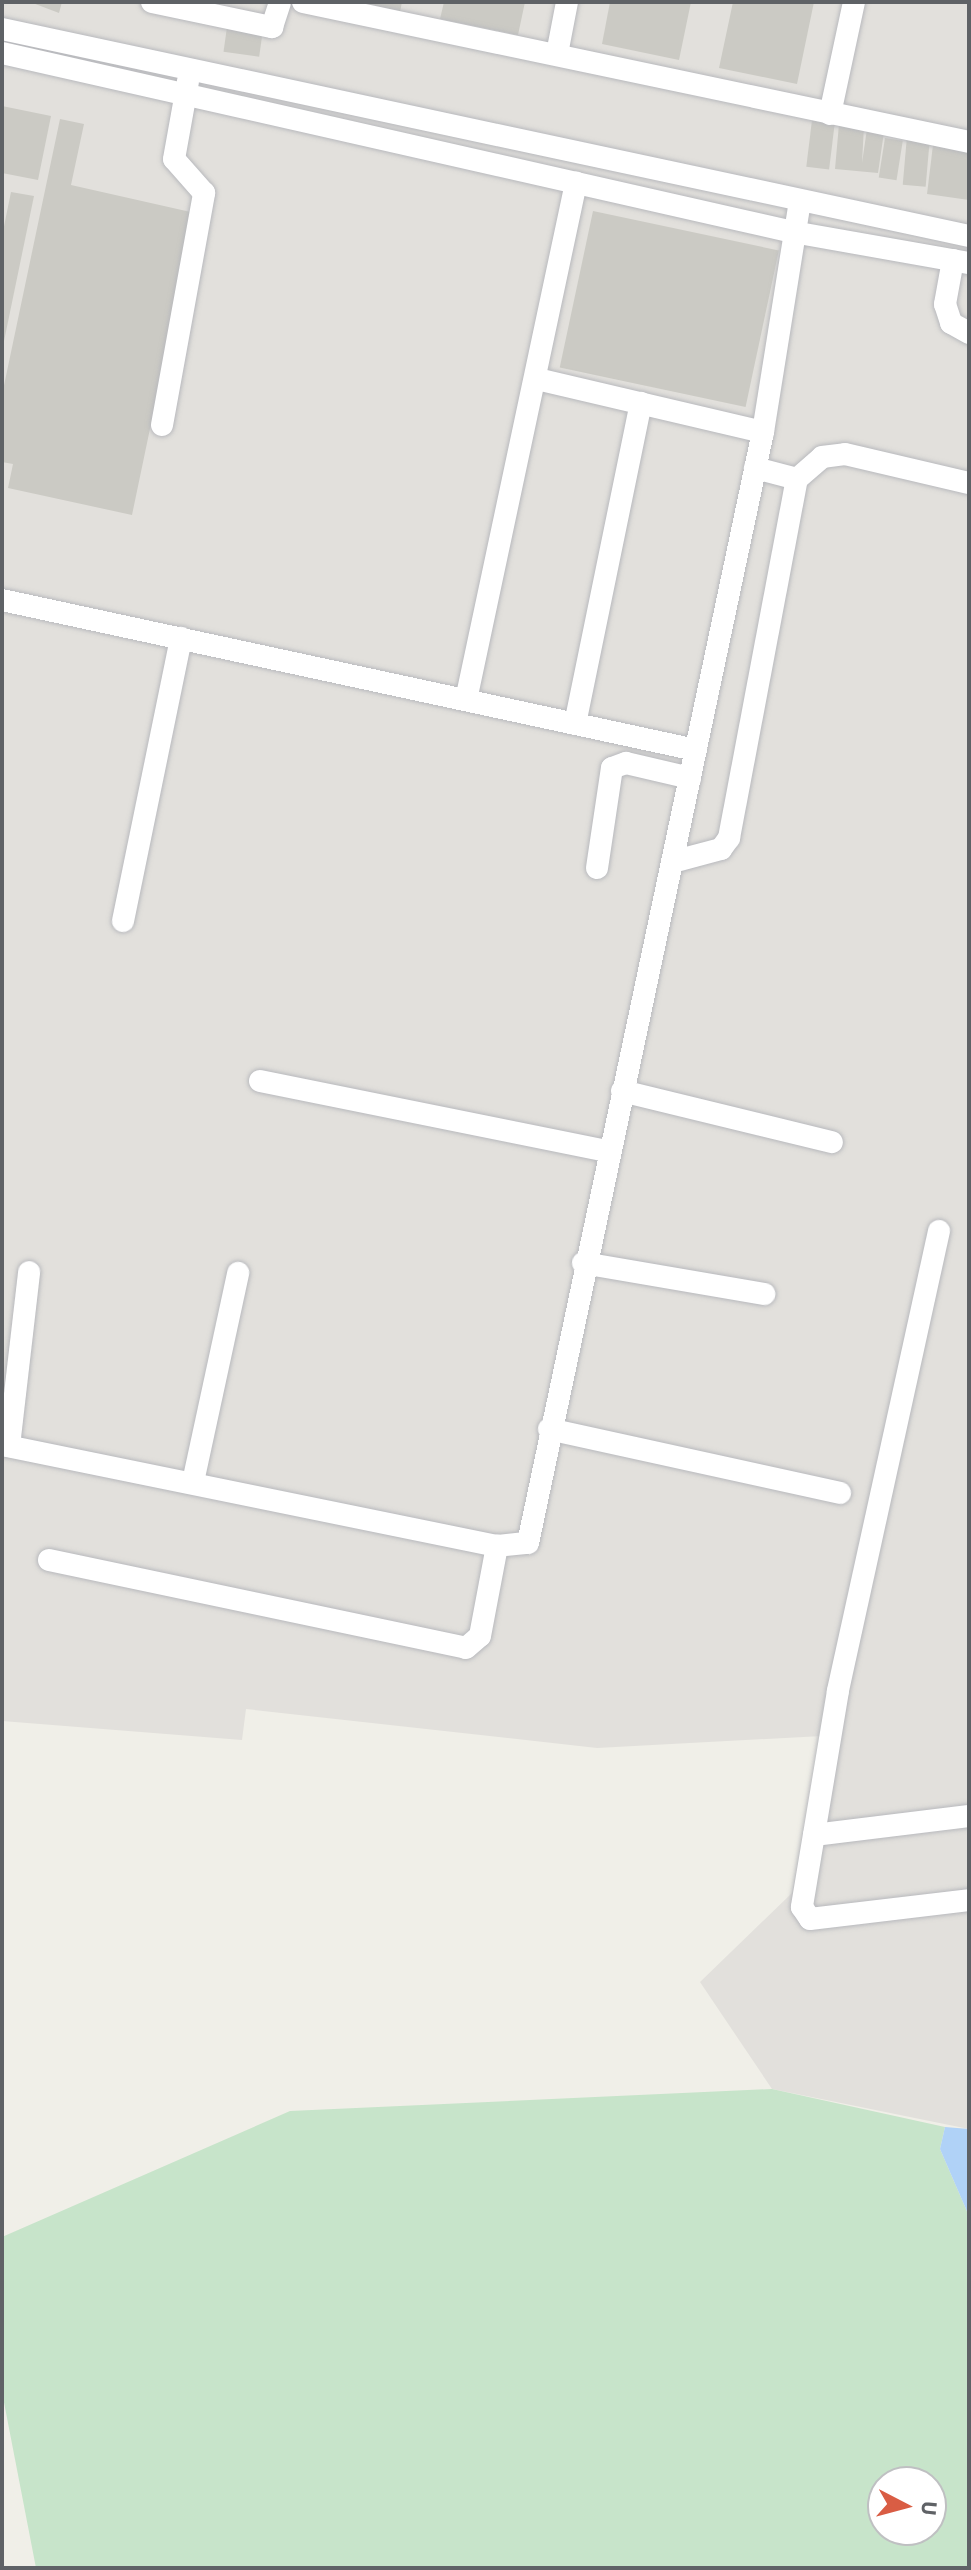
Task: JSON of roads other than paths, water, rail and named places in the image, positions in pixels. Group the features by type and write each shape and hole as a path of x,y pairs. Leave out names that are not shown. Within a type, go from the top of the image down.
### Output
{"street":[{"path":"152,2 272,27 280,2"},
{"path":"303,2 969,142"},
{"path":"557,54 567,2"},
{"path":"830,114 854,2"},
{"path":"2,29 969,236"},
{"path":"2,53 793,232 961,262 945,304 951,323 969,333"},
{"path":"162,425 204,193 174,159 190,69"},
{"path":"407,145 415,117"},
{"path":"466,700 537,379 576,183"},
{"path":"29,1272 5,1445 497,1546 528,1543 583,1263 763,432 800,201"},
{"path":"537,379 763,432"},
{"path":"575,724 641,403"},
{"path":"672,862 721,849 729,838 797,479 822,457 845,454 969,483"},
{"path":"755,468 797,479"},
{"path":"2,600 696,750"},
{"path":"123,921 181,638"},
{"path":"597,868 612,768 626,763 690,778"},
{"path":"260,1081 608,1151"},
{"path":"622,1091 832,1142"},
{"path":"939,1231 814,1835 806,1917 969,1900"},
{"path":"583,1263 764,1294"},
{"path":"193,1482 238,1273"},
{"path":"549,1429 840,1493"},
{"path":"49,1560 466,1648 480,1636 497,1546"},
{"path":"814,1835 969,1816"}],"water":[{"path":"945,2127 969,2129 969,2216 940,2149"}]}
